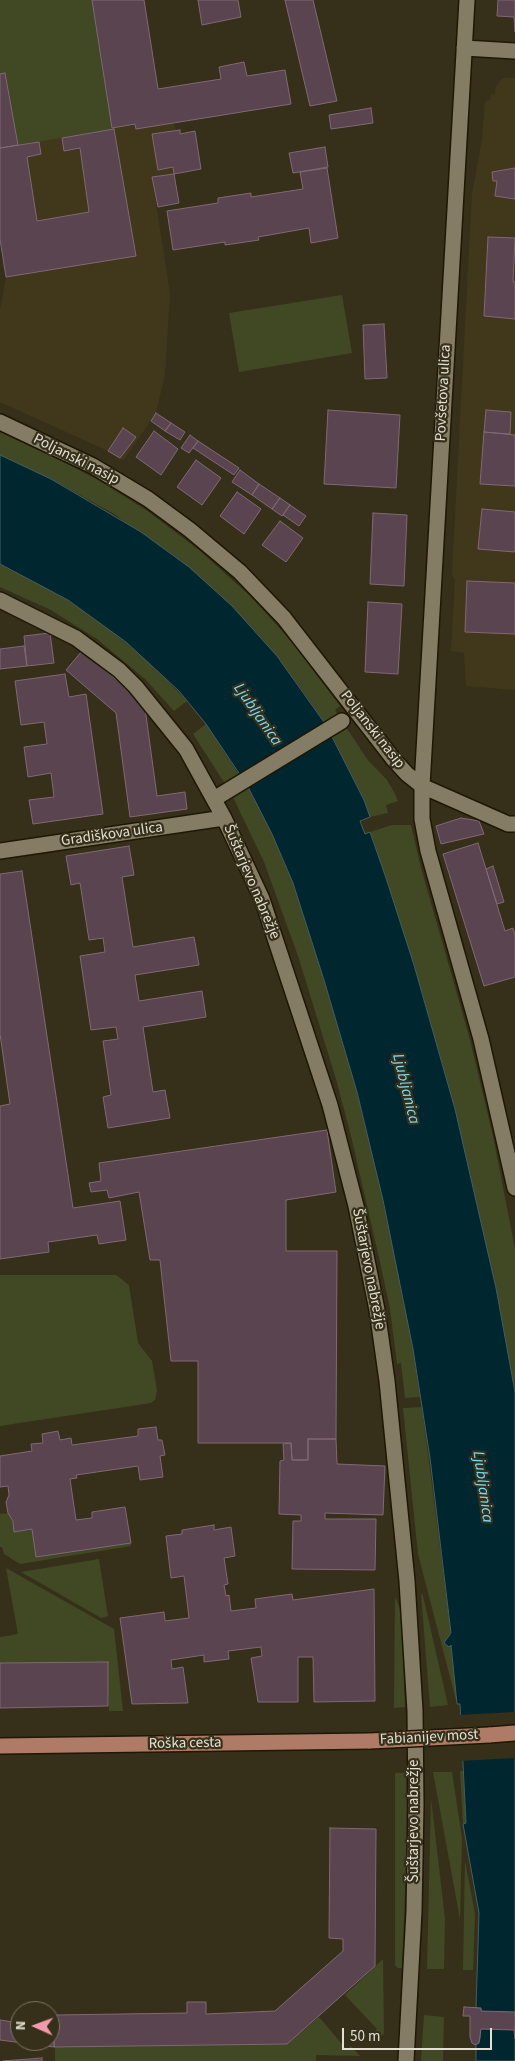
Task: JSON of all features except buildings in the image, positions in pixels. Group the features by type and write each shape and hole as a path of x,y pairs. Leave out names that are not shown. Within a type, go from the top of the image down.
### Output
{"main road":[{"name":"Fabianijev most","path":"370,1741 515,1733"},
{"name":"Roška cesta","path":"0,1746 370,1741"}],"street":[{"name":"Povšetova ulica","path":"422,786 467,0"},
{"path":"464,48 515,51"},
{"name":"Poljanski nasip","path":"0,422 71,455 126,485 170,515 220,554 284,618 394,760 422,786 508,824 515,824"},
{"name":"Šuštarjevo nabrežje","path":"0,600 76,638 119,670 136,687 186,749 214,798 262,899 330,1105 356,1206 377,1310 384,1354 407,1581 415,1711 414,1911 406,2061"},
{"path":"214,798 342,721"},
{"path":"422,786 422,819 428,851 482,1039 515,1188"},
{"name":"Gradiškova ulica","path":"0,851 224,818"}],"shaded area":[{"path":"0,0 92,0 112,128 135,124 174,123 176,131 152,135 158,170 173,167 174,174 152,178 170,293 165,374 156,413 123,461 108,451 0,402 0,310 6,277 0,239"},
{"path":"503,78 515,78 515,690 466,686 464,653 451,651 455,580 452,574 472,195 482,139 485,101 490,100 491,95 495,93 496,86"}],"green space":[{"path":"0,0 92,0 112,128 114,129 18,145 5,74 0,74"},
{"path":"342,295 352,353 239,372 229,313"},
{"path":"0,432 98,480 146,510 199,550 250,596 293,643 340,706 335,710 340,718 326,725 300,687 255,631 116,515 51,479 0,455"},
{"path":"0,564 44,585 92,616 145,658 187,701 174,711 145,679 97,639 51,610 0,587"},
{"path":"206,724 241,778 227,787 193,734"},
{"path":"344,724 367,759 387,780 394,792 398,801 386,805 388,813 370,817 364,800 330,733"},
{"path":"247,785 272,834 293,883 357,1092 372,1151 402,1290 420,1397 405,1398 401,1363 397,1364 390,1309 351,1136 336,1079 298,956 264,862 231,793"},
{"path":"392,825 411,825 421,868 469,1036 493,1136 515,1249 515,1392 496,1288 455,1109 414,965 370,832"},
{"path":"0,1275 116,1275 129,1285 138,1343 152,1361 157,1390 155,1400 151,1403 0,1426"},
{"path":"422,1407 451,1633 444,1643 451,1644 457,1704 418,1554 403,1408"},
{"path":"8,1513 13,1521 14,1532 32,1529 98,1547 131,1543 131,1546 20,1564 4,1554 2,1547 0,1547 0,1514"},
{"path":"99,1559 108,1616 101,1618 21,1572"},
{"path":"6,1568 114,1629 123,1711 109,1711 107,1662 0,1663 0,1637 18,1634"},
{"path":"421,1593 423,1596 448,1705 430,1707"},
{"path":"395,1597 401,1611 405,1707 394,1708"},
{"path":"460,1771 463,1771 466,1824 463,1824"},
{"path":"433,1772 452,1772 462,1838 460,1919"},
{"path":"395,1773 406,1773 407,1841 402,1968 398,1968 395,1965"},
{"path":"431,1798 445,1919 444,1969 427,1969"},
{"path":"465,1861 475,1914 473,1970 463,1970"},
{"path":"383,1959 384,2033 381,2037 375,2032 377,2029 345,1995"},
{"path":"424,2015 444,2017 443,2061 421,2061"},
{"path":"319,2017 347,2050 351,2046 360,2056 316,2055 316,2061 55,2061 55,2051 60,2051 60,2047 287,2044"}],"water":[{"name":"Ljubljanica","path":"0,455 51,479 141,532 189,567 232,606 277,656 326,725 364,800 370,817 360,821 365,834 370,832 386,878 414,965 455,1109 496,1288 515,1392 515,2061 476,2061 476,2045 480,2039 481,2009 476,2008 479,1913 463,1824 466,1823 460,1704 457,1704 451,1645 449,1647 444,1643 451,1633 430,1458 413,1349 383,1200 357,1092 293,883 272,834 247,785 206,724 179,691 126,642 68,600 0,564"}],"pier":[{"path":"515,1712 515,1758 460,1761 458,1715"}]}
